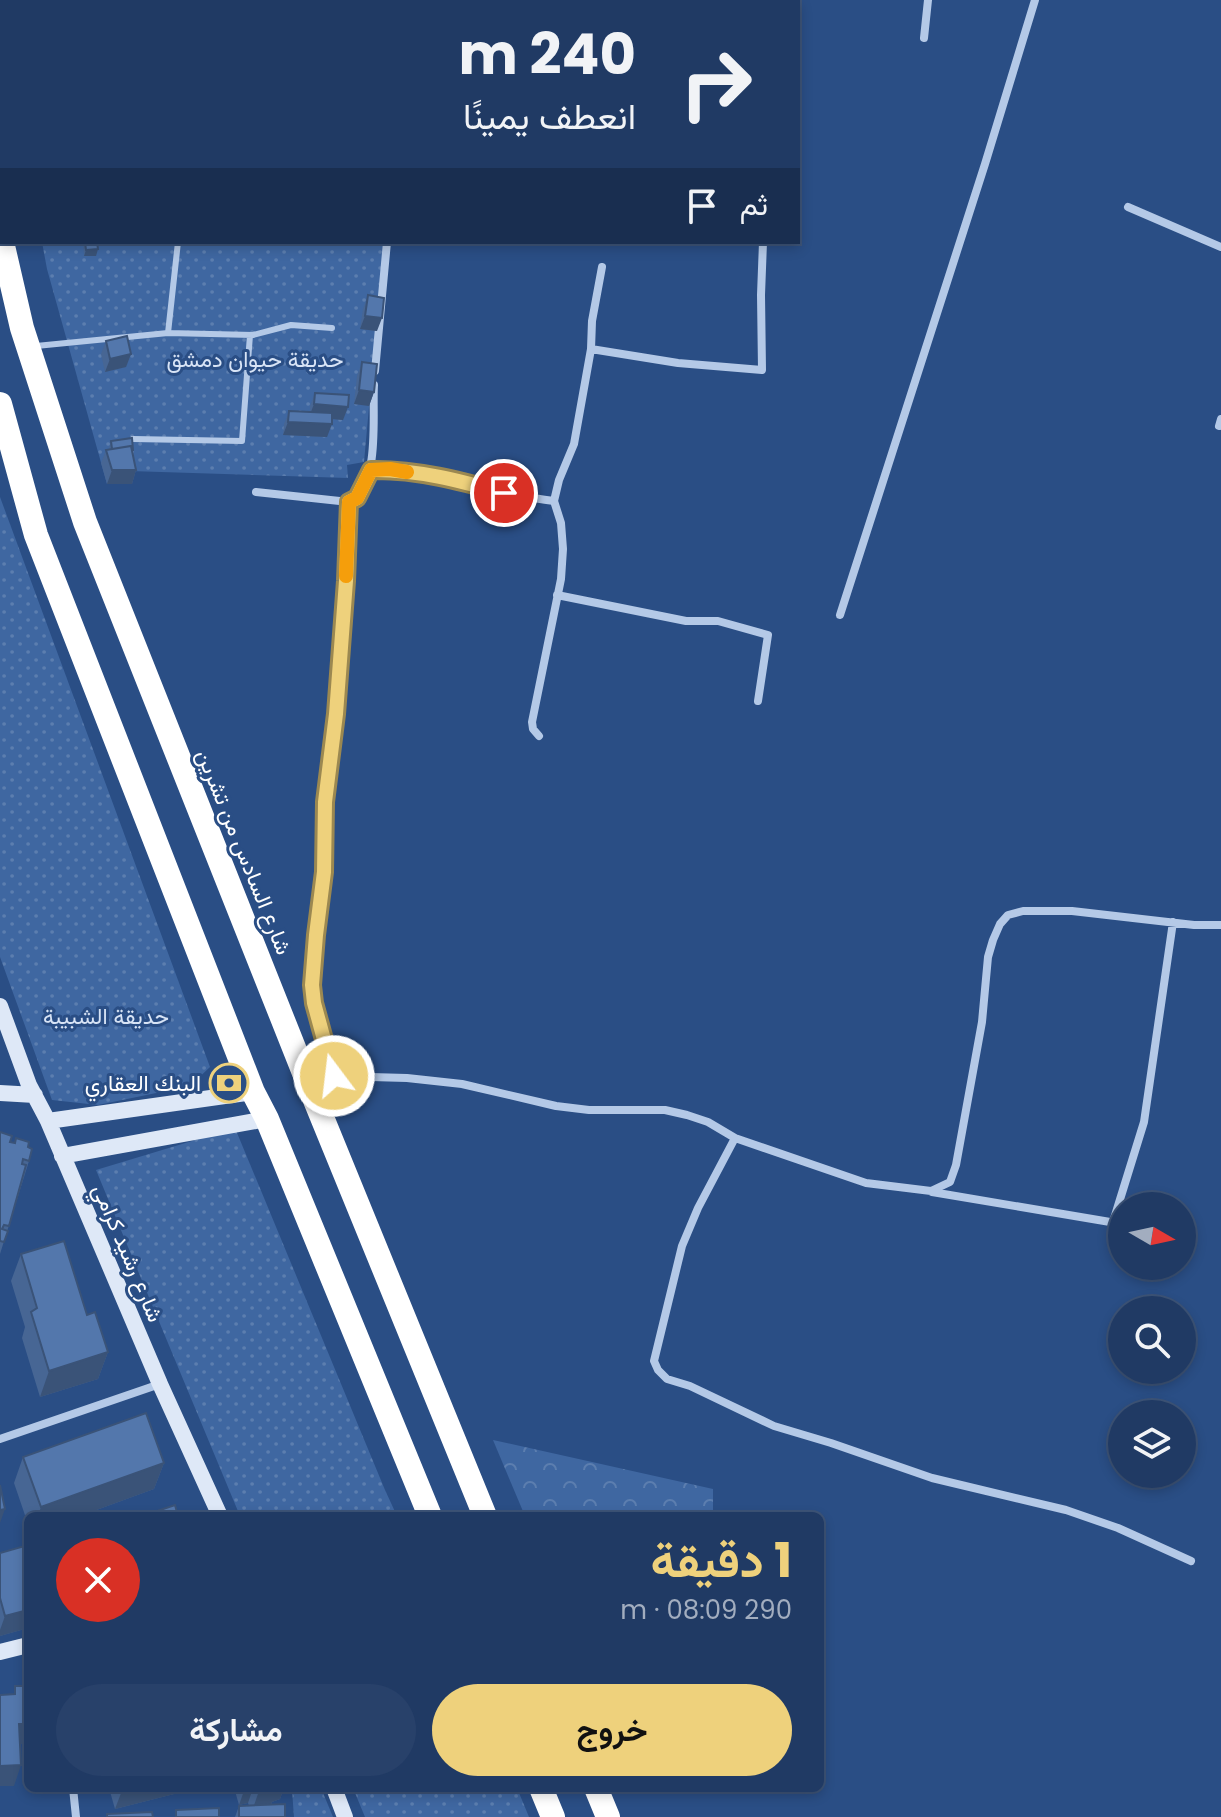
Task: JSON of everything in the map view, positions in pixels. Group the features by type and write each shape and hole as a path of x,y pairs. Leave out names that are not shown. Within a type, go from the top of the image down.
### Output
{"highway":[{"name":"شارع السادس من تشرين","path":"3,244 22,328 85,522 308,1083 483,1512"},
{"path":"0,404 36,535 253,1092 267,1119 428,1512"},
{"path":"543,1792 553,1817"},
{"path":"598,1792 608,1817"}],"main road":[{"name":"شارع رشيد كرامي","path":"0,1006 32,1090 218,1512"},
{"path":"0,1082 32,1090"},
{"path":"0,1093 32,1090"},
{"path":"48,1121 253,1092"},
{"path":"62,1156 267,1119"},
{"path":"0,1652 24,1646"},
{"path":"336,1792 345,1817"}],"street":[{"path":"924,38 928,0"},
{"path":"840,615 1035,0"},
{"path":"1128,207 1221,247"},
{"path":"256,492 349,502 357,498 371,470 372,407 387,244"},
{"path":"591,349 678,363 762,370 763,244"},
{"path":"539,736 532,722 561,579 563,549 561,523 554,501 574,444 602,267"},
{"path":"371,470 390,469 431,475 522,497 554,501"},
{"path":"334,1076 312,985 324,872 325,802 337,699 349,502"},
{"path":"557,595 686,621 718,621 768,635 758,701"},
{"path":"931,1191 950,1182 956,1165 982,1022 988,957 1000,924 1008,915 1023,911 1072,911 1221,925"},
{"path":"1126,1192 1144,1122 1173,922"},
{"path":"308,1083 334,1076 384,1076 462,1084 556,1106 589,1110 665,1110 708,1122 735,1138 866,1183 1108,1221"},
{"path":"735,1138 682,1246 654,1361 667,1379 690,1386 774,1426 932,1478 1066,1510 1118,1528 1191,1561"},
{"path":"0,1439 160,1384"},
{"path":"73,1792 76,1817"}],"lane":[{"path":"168,333 178,244"},
{"path":"28,346 168,333 250,335 291,325 332,328"},
{"path":"133,439 242,441 250,335"}],"green space":[{"name":"حديقة حيوان دمشق","path":"42,244 384,244 364,462 347,465 348,478 130,471 132,484 107,484"},
{"name":"حديقة الشبيبة","path":"0,497 210,1067 190,1086 98,1105 52,1100 0,957"},
{"path":"235,1128 395,1512 238,1512 96,1170"},
{"path":"493,1440 713,1489 713,1512 523,1512"},
{"path":"292,1792 323,1792 333,1817 294,1817"},
{"path":"355,1792 519,1792 529,1817 365,1817"}],"building":[{"path":"85,244 97,244 98,249 86,250"},
{"path":"368,295 384,298 382,318 365,316"},
{"path":"127,336 131,354 110,359 106,341"},
{"path":"362,362 377,364 374,392 359,390"},
{"path":"315,393 349,395 348,407 314,404"},
{"path":"289,411 332,413 332,424 288,422"},
{"path":"132,438 133,450 131,446 112,449 111,441"},
{"path":"131,446 136,470 112,470 106,450"},
{"path":"0,1132 12,1136 10,1142 15,1143 16,1138 29,1142 28,1147 32,1149 29,1161 23,1159 22,1164 26,1165 9,1226 4,1225 2,1229 8,1231 4,1242 0,1241"},
{"path":"64,1241 87,1315 95,1312 108,1352 49,1371 31,1312 37,1308 21,1254"},
{"path":"146,1413 164,1463 41,1507 23,1457"},
{"path":"0,1485 5,1509 0,1510"},
{"path":"175,1505 177,1512 154,1512"},
{"path":"24,1546 24,1611 5,1616 0,1598 0,1553"},
{"path":"15,1686 24,1686 24,1724 19,1724 21,1765 0,1766 0,1695 15,1694"},
{"path":"285,1804 285,1817 239,1817 239,1806"},
{"path":"219,1808 219,1817 176,1817 176,1810"},
{"path":"152,1812 153,1817 107,1817 107,1814"}],"slow traffic":[{"path":"346,576 349,502 357,498 371,470 407,472"}],"place":[{"name":"البنك العقاري","path":"229,1083"}],"route":[{"path":"334,1076 312,985 324,872 325,802 336,714 349,502 357,498 371,470 390,469 431,475 504,493"}]}
